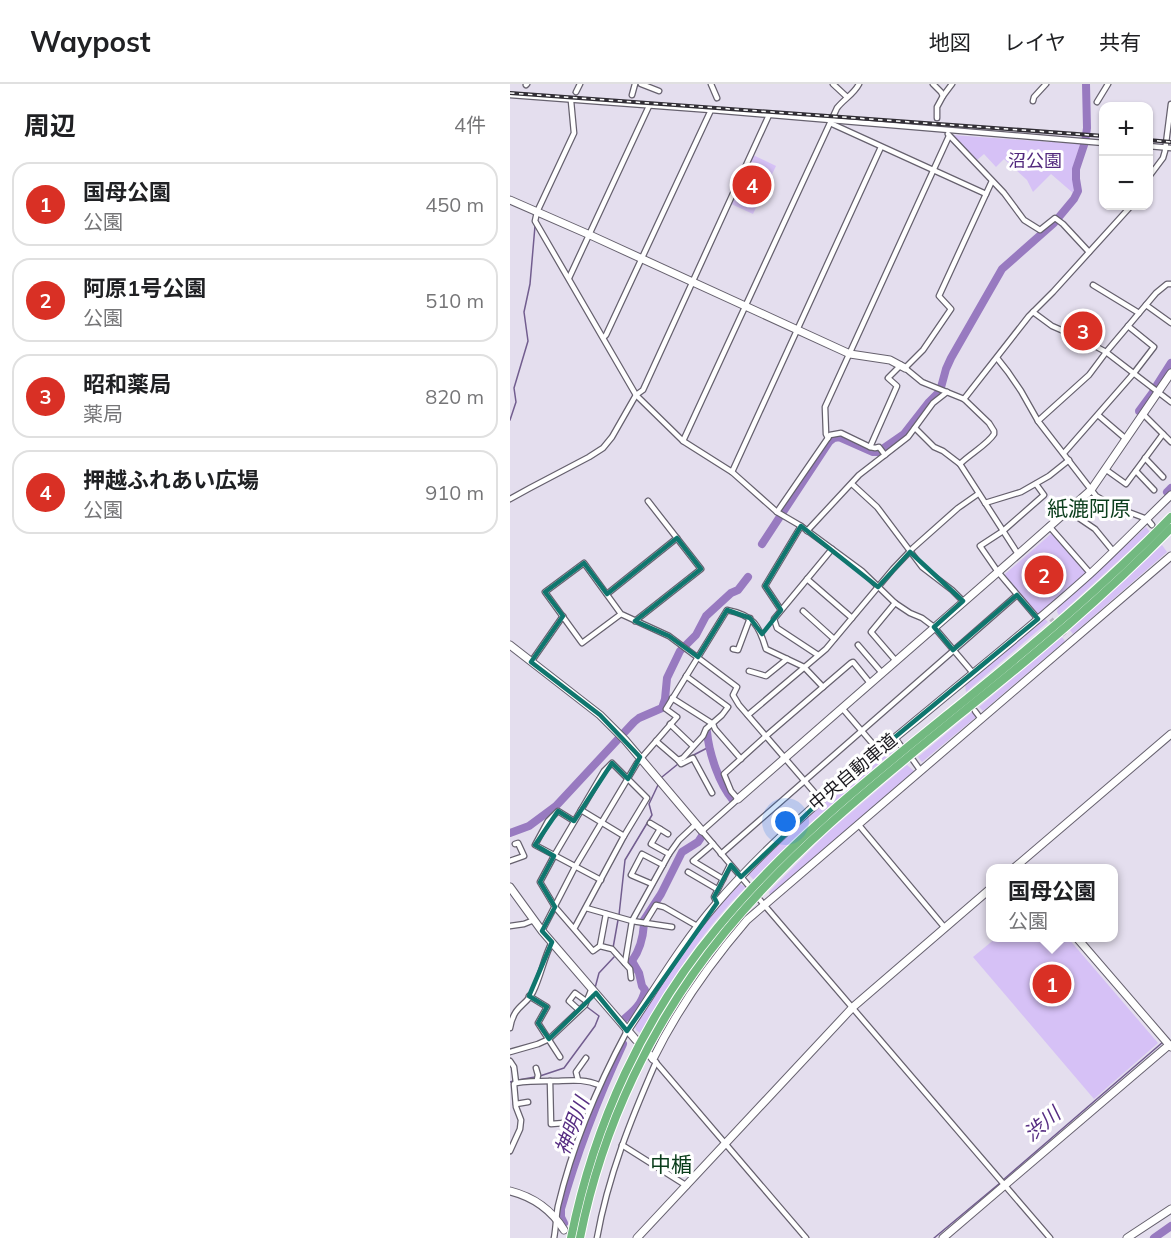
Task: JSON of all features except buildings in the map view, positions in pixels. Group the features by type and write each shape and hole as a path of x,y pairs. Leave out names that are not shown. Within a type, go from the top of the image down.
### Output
{"highway":[{"name":"中央自動車道","path":"571,1238 591,1160 627,1069 641,1041 675,986 718,927 814,826 1027,650 1116,571 1171,517"},
{"name":"中央自動車道","path":"580,1238 599,1165 634,1074 682,989 724,932 771,880 821,831 1032,656 1114,583 1171,528"}],"street":[{"path":"576,92 580,84"},
{"path":"632,95 635,84"},
{"path":"641,84 659,91"},
{"path":"711,84 717,98"},
{"path":"833,84 847,97"},
{"path":"683,441 830,122 837,108 860,84"},
{"path":"933,84 943,96"},
{"path":"937,118 937,107 952,84"},
{"path":"1033,101 1046,84"},
{"path":"1097,102 1108,84"},
{"path":"510,95 1099,143"},
{"path":"572,101 574,133 537,212 535,221 636,395 683,441 732,472 780,513 862,572 895,603 934,627 973,673"},
{"path":"1153,172 1168,148 1171,104"},
{"path":"569,278 649,106"},
{"path":"604,337 711,110"},
{"path":"510,500 598,452 612,437 636,395 643,390 769,115"},
{"path":"830,122 986,194"},
{"path":"944,129 1004,193 1024,220 1040,230 1055,218 1089,252"},
{"path":"828,438 825,407 949,136"},
{"path":"1153,146 1168,148"},
{"path":"732,472 881,147"},
{"path":"870,447 897,386 888,378 923,350 951,309 939,296 992,181"},
{"path":"510,200 850,354 890,360 903,366 922,382 964,399 989,423 994,434 960,464"},
{"path":"964,399 1033,312 1127,210"},
{"path":"1038,421 1089,375 1162,287 1171,284"},
{"path":"1093,285 1139,313"},
{"path":"1146,305 1171,323"},
{"path":"1033,312 1052,326 1106,352 1171,402"},
{"path":"1064,453 1154,347 1128,326"},
{"path":"996,358 1008,372 1038,421 1096,496 1149,522"},
{"path":"702,831 1091,490 1171,373"},
{"path":"807,531 859,475 908,437 933,403 947,392"},
{"path":"1143,414 1171,442"},
{"path":"1098,415 1126,440"},
{"path":"915,428 934,447 960,464 1018,554"},
{"path":"780,513 828,438 834,434 841,433 870,447 879,447 885,455"},
{"path":"1105,469 1126,484 1163,434"},
{"path":"1145,458 1163,477"},
{"path":"985,502 1021,492 1069,460"},
{"path":"1136,471 1154,490"},
{"path":"852,484 877,507 922,567 963,601"},
{"path":"1036,484 1044,495 1003,531 980,546 998,572 1038,619"},
{"path":"748,715 834,639 910,552 958,508 978,494"},
{"path":"554,1238 558,1208 581,1128 599,1085 627,1031 697,926 755,862 821,800 1038,619 1113,551 1149,522 1171,495"},
{"path":"635,621 701,569 648,501"},
{"path":"1067,510 1095,529 1113,551"},
{"path":"782,610 765,586 801,526"},
{"path":"1049,526 1090,573"},
{"path":"606,594 676,538"},
{"path":"818,655 777,628 774,619 832,549"},
{"path":"597,1238 622,1145 653,1059 695,985 730,939 762,902 858,824 1171,556"},
{"path":"621,614 582,642 545,592 584,563 621,614 669,636 734,684 737,687 733,695 739,705 821,800"},
{"path":"807,579 852,618"},
{"path":"721,854 1017,595"},
{"path":"895,603 871,632 896,661"},
{"path":"542,931 575,867 637,763 677,717 666,709 727,610 750,618 762,634 766,649 804,667 823,687"},
{"path":"803,611 834,639"},
{"path":"1046,612 1051,619"},
{"path":"531,662 563,616"},
{"path":"733,648 738,650 750,618"},
{"path":"1065,635 1070,642"},
{"path":"510,645 600,716 625,740 748,885"},
{"path":"858,645 882,673"},
{"path":"749,671 766,676 787,658"},
{"path":"738,799 731,791 724,774 766,736 853,662 870,683"},
{"path":"678,760 683,758 703,736 706,729 728,707 686,676"},
{"path":"957,687 962,693"},
{"path":"672,698 713,724 741,759"},
{"path":"842,708 879,751"},
{"path":"975,711 981,719"},
{"path":"670,724 693,746"},
{"path":"1021,864 1171,734"},
{"path":"895,738 901,746"},
{"path":"657,741 681,764 693,758 712,793"},
{"path":"913,760 920,770"},
{"path":"574,929 647,798 612,763 604,771 540,882 555,907 574,929 593,951 600,946 606,914"},
{"path":"581,810 624,836"},
{"path":"574,821 558,811 548,821 535,845 601,880"},
{"path":"650,823 668,834"},
{"path":"625,963 632,921 669,854 679,840 696,824"},
{"path":"858,824 945,928"},
{"path":"660,829 651,844 669,854"},
{"path":"510,861 524,856 518,843 515,844"},
{"path":"712,844 693,861 723,879"},
{"path":"652,884 631,875 642,854 663,865"},
{"path":"717,903 714,897 730,865"},
{"path":"688,872 717,889"},
{"path":"510,889 542,931 636,1040"},
{"path":"637,1238 853,1007 986,892"},
{"path":"762,902 1050,1238"},
{"path":"645,923 656,905 664,906 697,926"},
{"path":"586,908 632,921 672,927"},
{"path":"510,926 534,920"},
{"path":"510,1028 514,1013 532,993 552,942"},
{"path":"943,1238 1003,1183 1168,1043 1080,942"},
{"path":"600,946 612,949 630,969 631,978"},
{"path":"510,1052 549,1039 579,1010 592,988"},
{"path":"579,1010 569,1001 575,993 586,1000"},
{"path":"529,996 547,1006 538,1023 560,1057"},
{"path":"578,1080 576,1072 586,1059"},
{"path":"653,1059 806,1238"},
{"path":"510,1061 514,1067 516,1104 521,1119 520,1129 510,1151"},
{"path":"536,1068 537,1080"},
{"path":"516,1083 537,1080 578,1080 599,1085"},
{"path":"550,1081 551,1124 564,1123 581,1128"},
{"path":"516,1104 528,1102"},
{"path":"622,1145 687,1186"},
{"path":"510,1191 538,1202 557,1219 564,1230"},
{"path":"1127,1238 1171,1209"}],"highlighted area":[{"path":"801,526 878,587 910,552 963,601 934,627 953,650 1017,595 1038,619 837,785 741,877 731,865 714,897 717,903 627,1031 596,993 549,1039 538,1023 547,1007 529,996 552,942 542,931 555,907 540,882 554,856 535,845 558,811 574,821 612,763 628,779 640,757 600,715 531,662 563,616 545,592 584,563 607,594 677,538 701,569 635,621 669,636 698,657 727,610 750,618 762,634 781,610 765,586"}],"green space":[{"name":"沼公園","path":"952,135 1080,144 1073,168 1073,193 1051,174 1033,192 1027,180 1004,159 996,167 984,154 976,161"},
{"path":"751,154 776,166 753,214 729,203"},
{"path":"1146,527 1150,532 1059,615 1058,607"},
{"path":"1052,533 1086,572 1039,615 1004,576"},
{"path":"1162,545 1167,552 1073,634 1070,630"},
{"path":"1044,618 1048,622 966,692 965,684"},
{"path":"1062,637 1065,641 983,711 979,707"},
{"path":"972,712 976,717 922,762 918,757"},
{"path":"892,744 896,749 808,825 754,880 748,874 805,819"},
{"path":"907,765 914,771 770,895 769,892 827,833"},
{"path":"740,884 746,887 702,938 640,1033 635,1026 683,953 709,918"},
{"path":"991,942 1071,942 1158,1043 1094,1099 973,957"}],"waterway":[{"path":"762,544 829,442 839,437 878,452 904,434 940,391 951,358 1002,269 1054,223 1078,191 1076,169 1087,128 1086,84"},
{"path":"510,420 516,402 514,388 528,341 524,312 530,284 535,226"},
{"name":"渋川","path":"1157,385 1171,363"},
{"name":"渋川","path":"1140,411 1153,392"},
{"name":"渋川","path":"1167,492 1171,488"},
{"path":"510,833 529,826 556,806 634,722 662,708 667,678 680,651 696,635 706,616 731,593 738,590 748,577"},
{"name":"神明川","path":"707,732 716,768 723,786 733,800"},
{"path":"686,759 709,747"},
{"path":"662,777 678,764"},
{"path":"619,915 625,860 652,815 649,804 658,785"},
{"name":"神明川","path":"644,920 661,894 682,852 698,842 702,836"},
{"path":"613,948 618,920"},
{"name":"神明川","path":"623,1020 637,1007 645,990 632,961 641,944 644,924"},
{"path":"595,988 599,973 614,957"},
{"path":"540,1076 564,1068 595,1026 599,1016 587,1007 588,1003"},
{"name":"渋川","path":"1003,1180 1163,1042"},
{"name":"神明川","path":"564,1223 561,1209 574,1167 623,1044"},
{"path":"518,1080 535,1077"},
{"name":"渋川","path":"934,1238 1000,1183"},
{"path":"1154,1238 1171,1226"}],"tunnel":[{"path":"1051,619 1065,635"}],"railway":[{"path":"510,93 1099,136"},
{"path":"1153,140 1171,142"}],"place":[{"name":"押越ふれあい広場","path":"752,185"},
{"name":"昭和薬局","path":"1083,331"},
{"name":"阿原1号公園","path":"1044,575"},
{"name":"国母公園","path":"1052,984"}],"district":[{"name":"紙漉阿原","path":"1089,509"},
{"name":"中楯","path":"671,1165"}]}
